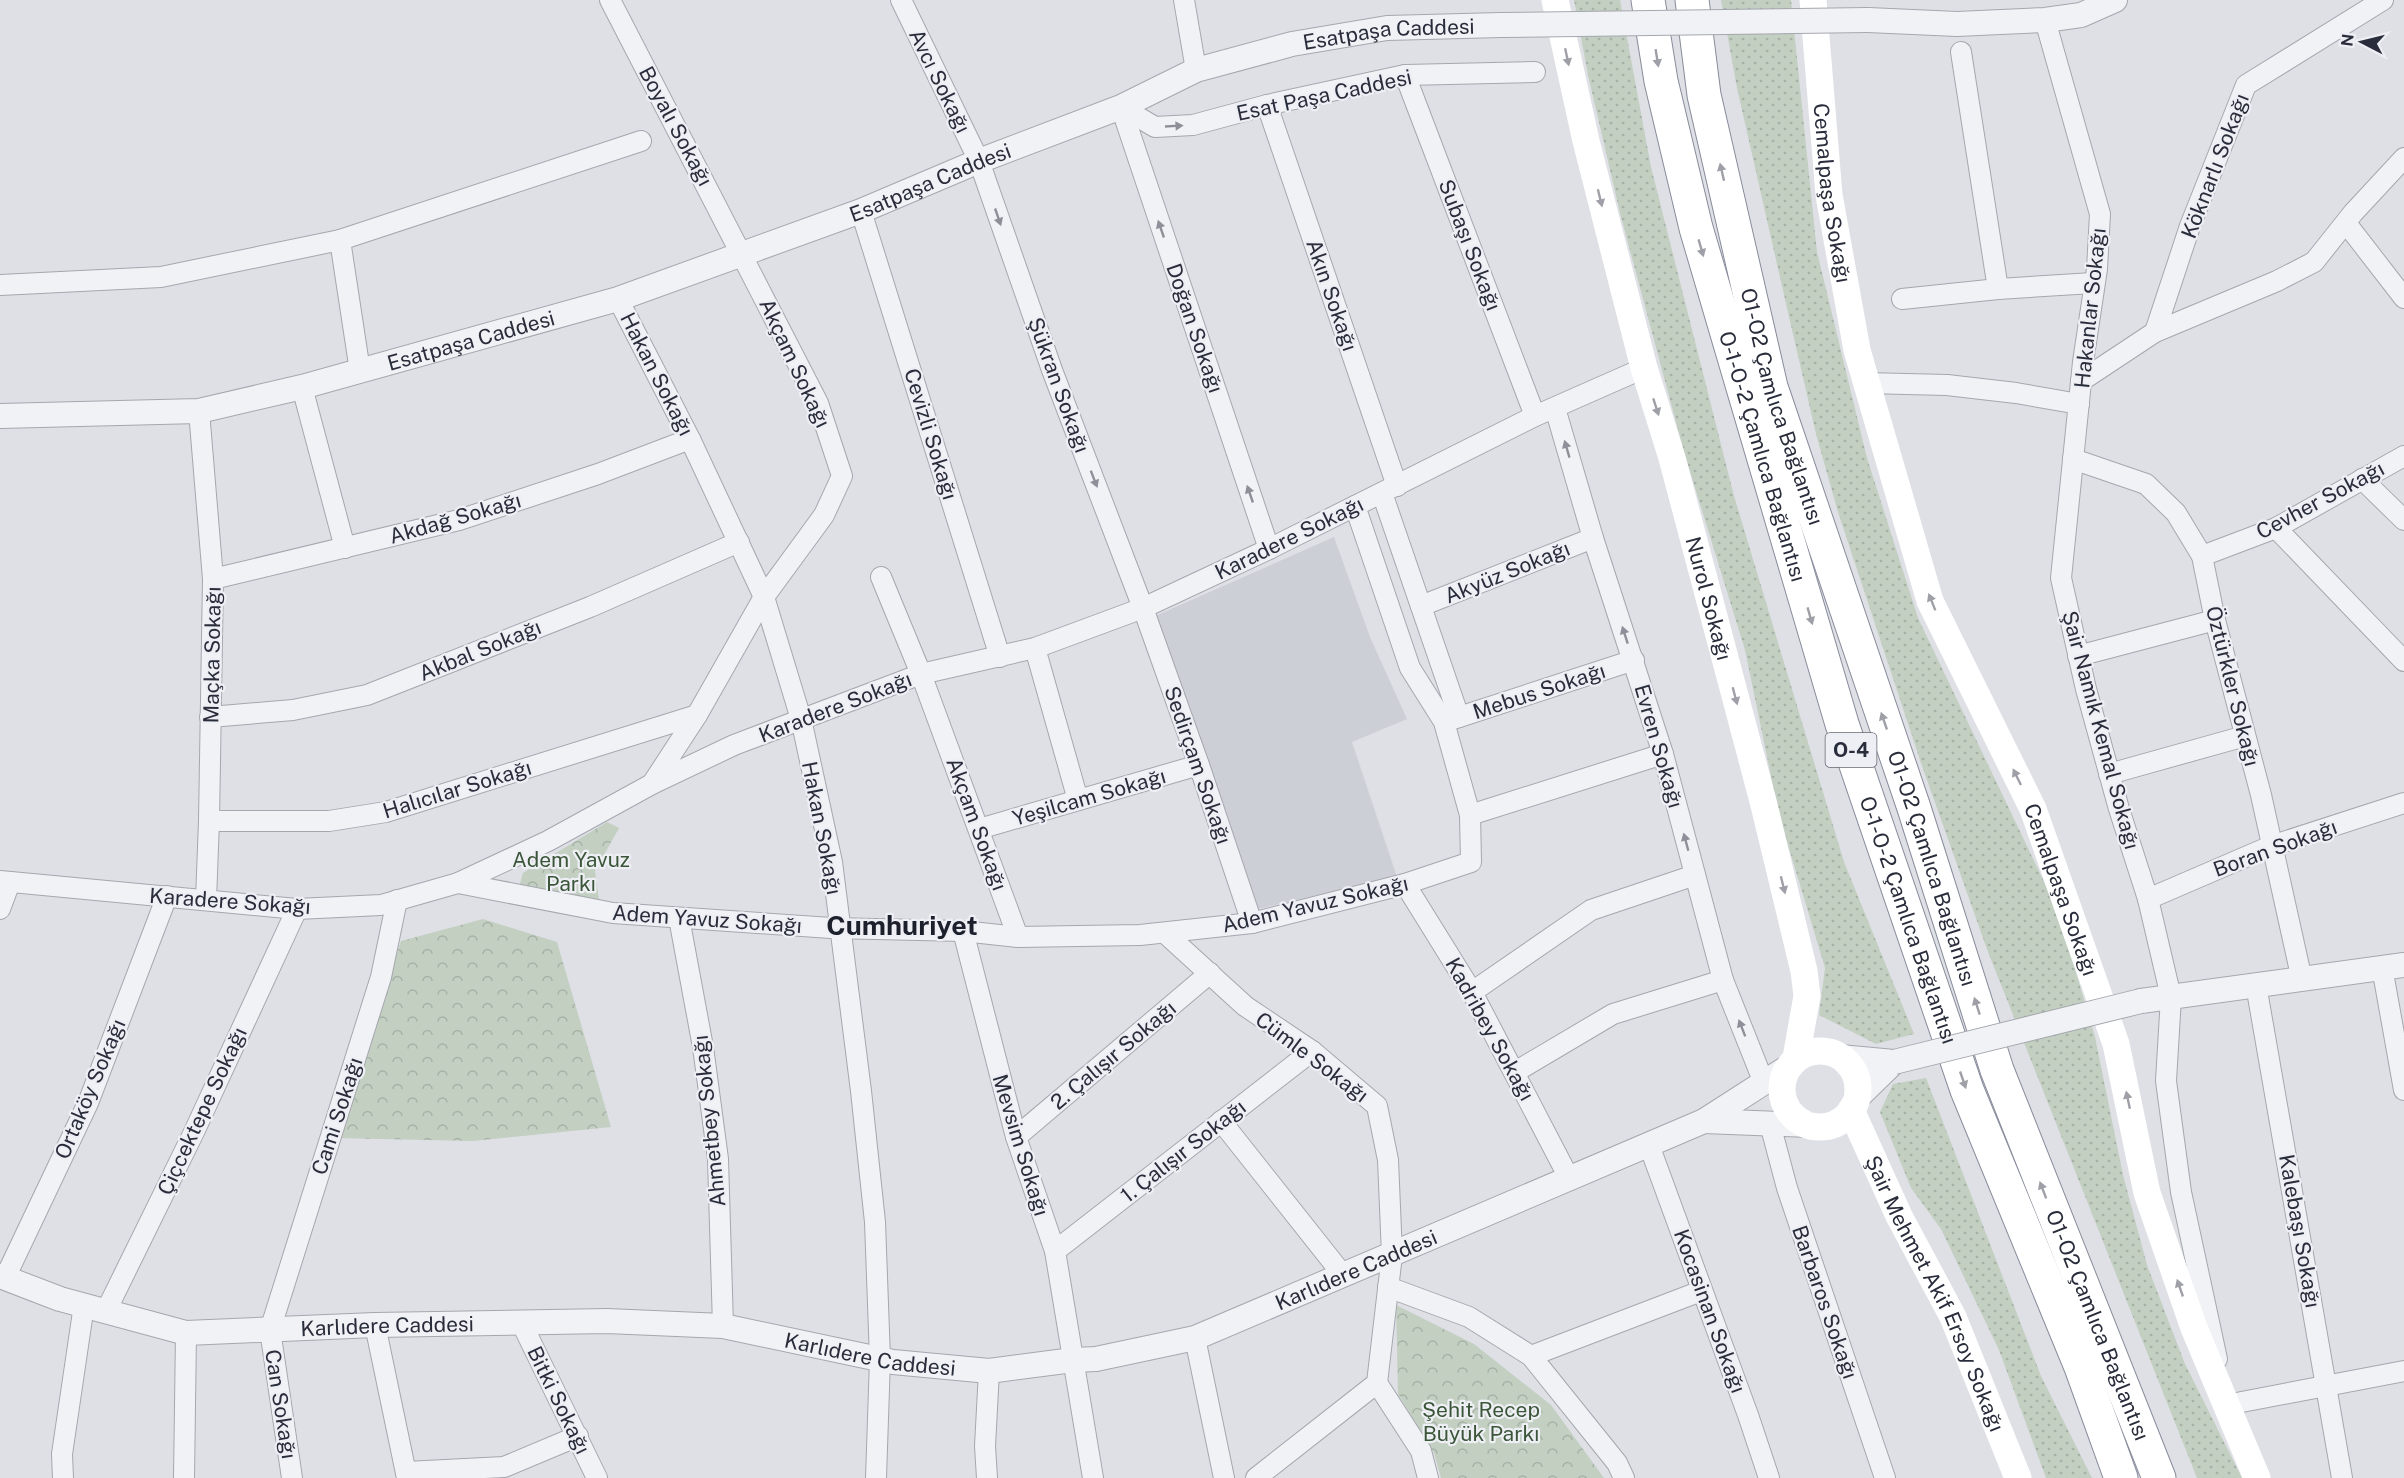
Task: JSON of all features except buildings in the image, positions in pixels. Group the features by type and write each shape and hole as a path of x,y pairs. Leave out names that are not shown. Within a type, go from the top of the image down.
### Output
{"highway":[{"name":"O-1-O-2 Çamlıca Bağlantısı","path":"1647,0 1661,81 1696,228 1842,724 1967,1090 2081,1367 2121,1478"},
{"name":"O1-O2 Çamlıca Bağlantısı","path":"1692,0 1704,95 1771,387 1914,808 1997,1070 2159,1478"}],"main road":[{"name":"Nurol Sokağı","path":"1555,0 1586,141 1644,369 1672,458 1761,794 1804,971 1807,996 1792,1063"},
{"name":"Cemalpaşa Sokağı","path":"1813,0 1829,195 1865,383 1930,601 2033,809 2116,1044 2147,1193 2194,1328 2257,1478"},
{"path":"1815,1126 1833,1125 1843,1119 1854,1105 1858,1087 1850,1065 1840,1056 1818,1050 1806,1053 1792,1063 1783,1078 1784,1102 1790,1112 1800,1121 1815,1126 1853,1149 1899,1216"},
{"name":"Şair Mehmet Akif Ersoy Sokağı","path":"1854,1105 1899,1216 1953,1317 2018,1478"}],"street":[{"name":"Boyalı Sokağı","path":"610,0 742,253"},
{"name":"Avcı Sokağı","path":"901,0 979,161"},
{"path":"1184,0 1196,70"},
{"name":"Köknarlı Sokağı","path":"2155,332 2190,226 2246,85 2383,0"},
{"name":"Esatpaşa Caddesi","path":"0,416 199,411 303,387 618,298 861,211 979,161 1121,107 1196,70 1292,44 1387,28 1868,20 1957,24 2045,20 2081,15 2112,1"},
{"name":"Hakanlar Sokağı","path":"2045,20 2100,214 2097,269 2093,283 2073,459"},
{"path":"1961,52 1998,289"},
{"name":"Esat Paşa Caddesi","path":"1121,107 1155,127 1193,125 1267,105 1405,75 1534,72"},
{"name":"Subaşı Sokağı","path":"1405,75 1535,416"},
{"name":"Akın Sokağı","path":"1267,105 1390,489"},
{"name":"Doğan Sokağı","path":"1121,107 1269,549"},
{"path":"0,285 161,277 340,240 641,141"},
{"path":"2081,381 2155,332 2256,291 2314,261 2404,158"},
{"name":"Şükran Sokağı","path":"979,161 1052,370 1143,608"},
{"name":"Cevizli Sokağı","path":"861,211 1000,657"},
{"path":"2346,223 2404,298"},
{"path":"340,240 360,371"},
{"name":"Akçam Sokağı","path":"742,253 818,403 842,476 824,515 764,597"},
{"path":"1902,299 1998,289 2093,283"},
{"name":"Hakan Sokağı","path":"618,298 690,439 764,597 801,719 832,862 876,1222 880,1359 876,1478"},
{"name":"Karadere Sokağı","path":"5,881 297,909 381,904 458,883 548,841 652,784 734,745 921,674 1035,648 1143,608 1269,549 1535,416 1644,369"},
{"path":"1865,383 1947,385 2016,393 2079,404"},
{"path":"303,387 345,548"},
{"name":"Evren Sokağı","path":"1556,408 1593,538 1663,754 1723,980 1764,1083"},
{"name":"Maçka Sokağı","path":"199,411 213,579 210,821 206,900"},
{"name":"Akdağ Sokağı","path":"213,579 459,520 598,474 690,439"},
{"name":"Cevher Sokağı","path":"2202,556 2276,528 2404,456"},
{"name":"Öztürkler Sokağı","path":"2073,459 2146,483 2176,513 2202,556 2215,620 2246,736 2302,980"},
{"name":"Şair Namık Kemal Sokağı","path":"2073,459 2061,578 2078,656 2109,774 2148,899 2171,997"},
{"path":"2362,479 2404,520"},
{"name":"Adem Yavuz Sokağı","path":"458,883 613,913 679,918 840,928 963,931 1018,936 1165,933 1252,923 1405,884 1471,862 1470,815 1452,719 1390,489"},
{"name":"Adem Yavuz Sokağı","path":"1355,506 1410,668 1452,719"},
{"path":"2276,528 2404,661"},
{"name":"Akyüz Sokağı","path":"1421,606 1593,538"},
{"name":"Akbal Sokağı","path":"210,717 293,710 367,695 590,607 739,542"},
{"name":"Akçam Sokağı","path":"881,577 921,674 1018,936"},
{"path":"652,784 697,715 764,597"},
{"name":"Sedirçam Sokağı","path":"1143,608 1252,923"},
{"path":"2078,656 2215,620"},
{"path":"1035,648 1078,800"},
{"name":"Mebus Sokağı","path":"1452,719 1634,660"},
{"name":"Halıcılar Sokağı","path":"210,821 329,822 386,812 697,715"},
{"path":"2109,774 2246,736"},
{"path":"1470,815 1663,754"},
{"name":"Yeşilcam Sokağı","path":"979,829 1199,765"},
{"name":"Boran Sokağı","path":"2148,899 2271,846 2404,803"},
{"path":"1473,992 1591,910 1695,874"},
{"path":"0,909 5,881"},
{"name":"Kadribey Sokağı","path":"1405,884 1473,992 1569,1178"},
{"name":"Ortaköy Sokağı","path":"3,1277 88,1103 166,896"},
{"name":"Cami Sokağı","path":"270,1330 381,978 397,900"},
{"name":"Çiçcektepe Sokağı","path":"63,1478 62,1454 95,1308 194,1132 297,909"},
{"name":"Ahmetbey Sokağı","path":"679,918 703,1047 718,1159 723,1326"},
{"name":"Mevsim Sokağı","path":"963,931 1016,1137 1055,1251 1094,1478"},
{"name":"Cümle Sokağı","path":"1165,933 1245,1006 1312,1051 1377,1106 1388,1160 1392,1255 1377,1383"},
{"path":"1840,1056 1894,1062 2140,1001 2393,966 2404,1090"},
{"name":"2. Çalışır Sokağı","path":"1016,1137 1210,973"},
{"path":"1515,1072 1612,1014 1723,980"},
{"name":"Kalebaşı Sokağı","path":"2256,985 2328,1386 2342,1478"},
{"name":"Cemalpaşa Sokağı","path":"2171,997 2166,1082 2181,1192 2226,1405"},
{"name":"1. Çalışır Sokağı","path":"1055,1251 1312,1051"},
{"path":"1854,1105 1894,1062"},
{"name":"Karlıdere Caddesi","path":"3,1277 60,1299 186,1333 375,1325 607,1321 723,1326 880,1359 989,1371 1096,1359 1195,1338 1392,1255 1704,1121 1792,1063"},
{"path":"1221,1121 1343,1275"},
{"name":"Karlıdere Caddesi","path":"1704,1121 1815,1126"},
{"name":"Barbaros Sokağı","path":"1770,1124 1787,1188 1885,1478"},
{"name":"Kocasinan Sokağı","path":"1649,1145 1769,1478"},
{"path":"1388,1287 1469,1317 1531,1356 1617,1463 1624,1478"},
{"path":"1531,1356 1701,1291"},
{"name":"Bitki Sokağı","path":"521,1322 597,1478"},
{"path":"375,1325 406,1475 504,1467 578,1436"},
{"name":"Can Sokağı","path":"270,1330 292,1478"},
{"path":"184,1478 186,1333"},
{"path":"1195,1338 1224,1478"},
{"path":"987,1478 985,1446 989,1371"},
{"path":"2226,1405 2404,1371"},
{"path":"1256,1478 1377,1383 1421,1451 1428,1478"}],"shaded area":[{"path":"1334,537 1370,637 1407,719 1352,742 1397,877 1258,909 1191,710 1153,617"}],"green space":[{"path":"1574,0 1620,0 1651,167 1734,496 1844,862 1914,1034 1876,1044 1819,1015 1825,968 1779,815 1745,650 1684,452 1620,213 1588,75"},
{"path":"1721,0 1791,0 1817,252 1867,458 1918,618 2058,911 2095,1037 2123,1175 2147,1265 2185,1364 2242,1478 2197,1478 1988,952 1921,763 1838,512 1816,434 1737,88"},
{"name":"Adem Yavuz Parkı","path":"607,822 619,828 595,871 599,900 519,887 523,873"},
{"path":"483,919 557,942 611,1127 473,1141 334,1138 401,941"},
{"path":"1926,1078 2041,1376 2092,1478 2046,1478 1999,1350 1941,1229 1911,1188 1880,1112 1893,1084"},
{"name":"Şehit Recep Büyük Parkı","path":"1396,1305 1474,1344 1551,1405 1604,1478 1441,1478 1434,1453 1398,1394"}],"district":[{"name":"Cumhuriyet","path":"902,925"}]}
